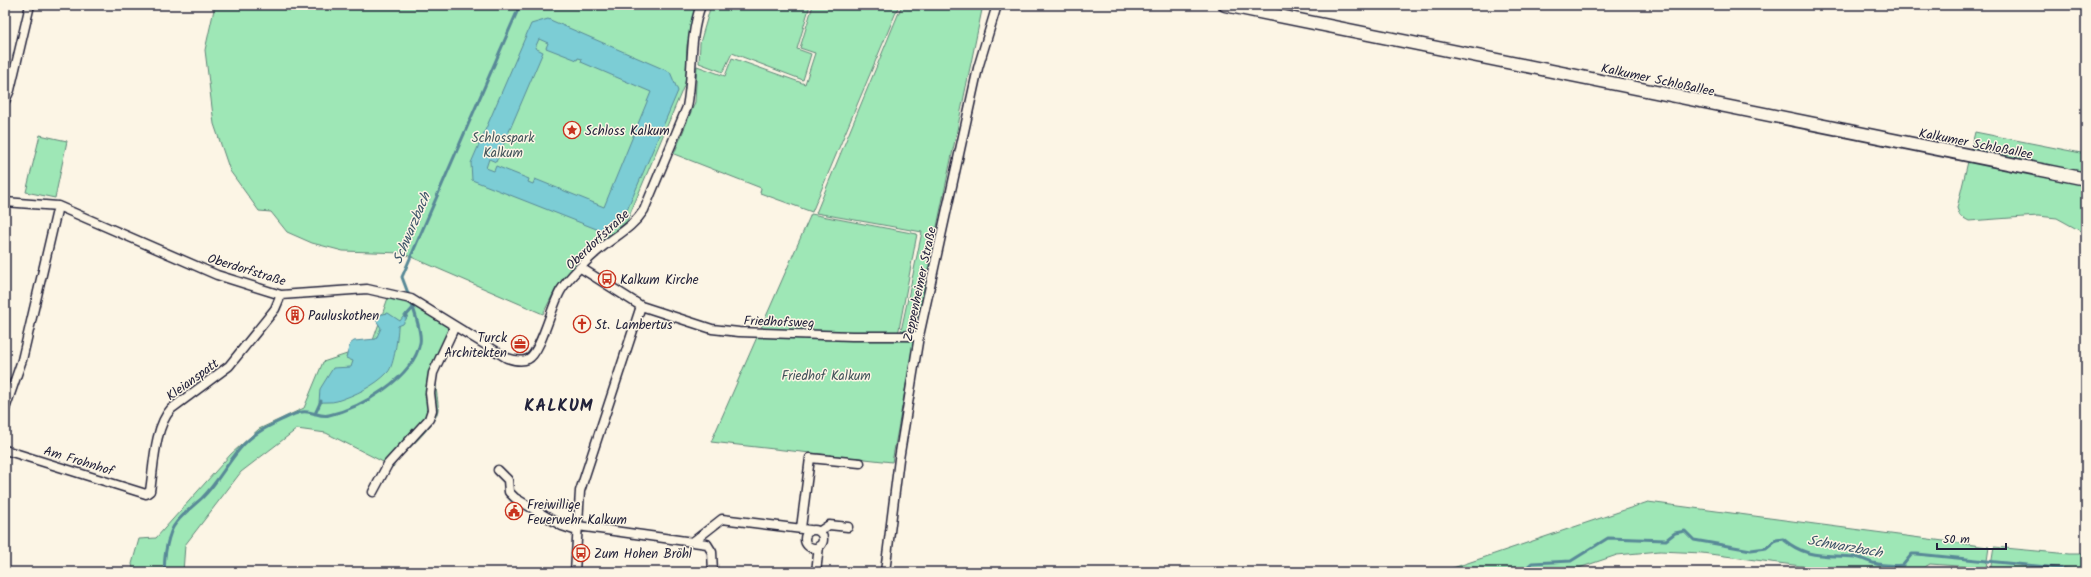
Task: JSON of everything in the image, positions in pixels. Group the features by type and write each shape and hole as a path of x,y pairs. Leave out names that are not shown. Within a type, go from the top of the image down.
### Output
{"main road":[{"name":"Kalkumer Schloßallee","path":"1225,5 2086,179"}],"street":[{"path":"5,100 10,90 30,5"},
{"name":"Oberdorfstraße","path":"5,202 58,206 216,275 281,296 367,289 411,299 507,358 515,360 528,359 534,354 540,342 561,290 601,249 630,228 638,220 644,210 687,107 690,92 691,43 696,20 702,5"},
{"name":"Zeppenheimer Straße","path":"885,572 900,451 919,336 978,68 996,5"},
{"path":"5,409 22,360 58,206"},
{"name":"Friedhofsweg","path":"581,268 641,306 712,329 739,332 852,336 919,336"},
{"name":"Kleianspatt","path":"146,494 150,492 160,427 164,417 171,409 229,366 275,309 281,296"},
{"path":"575,572 580,491 641,306"},
{"path":"372,492 388,464 429,419 432,410 430,393 433,373 455,326"},
{"name":"Am Frohnhof","path":"5,450 146,494"},
{"path":"820,546 810,548 805,542 810,458 860,463"},
{"path":"498,470 508,480 509,492 515,498 562,526 694,541 707,544 712,552 713,572"},
{"path":"694,541 722,519 820,531 829,525 848,527"},
{"path":"816,572 820,546 823,539 820,531"}],"green space":[{"name":"Schlosspark Kalkum","path":"215,5 698,5 687,45 686,81 627,221 578,264 556,288 543,314 402,253 343,251 312,243 287,232 271,212 259,211 230,171 214,124 205,50"},
{"path":"711,5 810,5 797,49 811,54 803,80 732,53 723,72 699,63 700,43"},
{"path":"813,5 899,5 812,212 760,193 761,188 674,154 695,102 697,66 725,76 732,58 805,84 815,53 800,48"},
{"path":"902,5 983,5 916,328 901,331 922,232 816,213"},
{"path":"1975,132 2086,154 2086,234 2057,218 2038,216 1969,221 1960,216 1957,208"},
{"path":"40,135 67,141 55,198 26,192"},
{"name":"Friedhof Kalkum","path":"811,214 917,234 897,340 914,341 892,462 711,442"},
{"path":"389,295 418,308 458,332 437,373 436,383 438,410 436,416 427,430 397,460 393,467 326,433 297,429 241,472 185,545 183,572 134,572 132,564 139,539 156,538 231,454 259,429 304,408 323,362 371,346"},
{"path":"1648,502 1989,547 1986,568 1930,564 1916,572 1847,572 1702,553 1660,551 1617,555 1567,572 1441,572"},
{"path":"1994,547 2069,554 2086,554 2086,572 1990,572"}],"water":[{"path":"548,19 670,72 678,91 622,222 604,232 472,180 471,163 531,24","holes":["539,39 548,43 546,48 577,60 578,58 582,59 581,62 651,92 604,207 535,179 533,184 528,182 529,179 496,166 494,171 486,168 489,159 496,162 543,52 535,48"]},
{"path":"388,313 400,321 406,313 408,316 403,324 398,326 394,357 388,372 377,382 358,393 337,401 319,403 320,389 333,368 351,367 353,361 346,358 350,344 354,341 376,339 381,328 376,320 378,315"}],"waterway":[{"name":"Schwarzbach","path":"165,572 167,546 173,527 182,516 202,498 216,482 242,446 250,439 267,427 299,413 309,412 326,416 356,406 384,390 397,379 415,356 420,343 419,329 402,277 520,5"},
{"path":"405,317 413,308"},
{"path":"315,414 321,401"},
{"name":"Schwarzbach","path":"1521,572 1532,563 1571,561 1608,538 1666,540 1675,533 1685,531 1694,540 1751,550 1766,548 1776,540 1783,539 1792,546 1809,553 1826,556 1855,557 1873,563 1892,566 1903,565 1912,554 1917,554 2086,571"}],"place":[{"name":"Schloss Kalkum","path":"572,130"},
{"name":"Kalkum Kirche","path":"607,279"},
{"name":"Pauluskothen","path":"295,315"},
{"name":"St. Lambertus","path":"582,324"},
{"name":"Turck Architekten","path":"520,344"},
{"name":"Freiwillige Feuerwehr Kalkum","path":"514,511"},
{"name":"Zum Hohen Bröhl","path":"581,553"}],"district":[{"name":"KALKUM","path":"559,405"}]}
